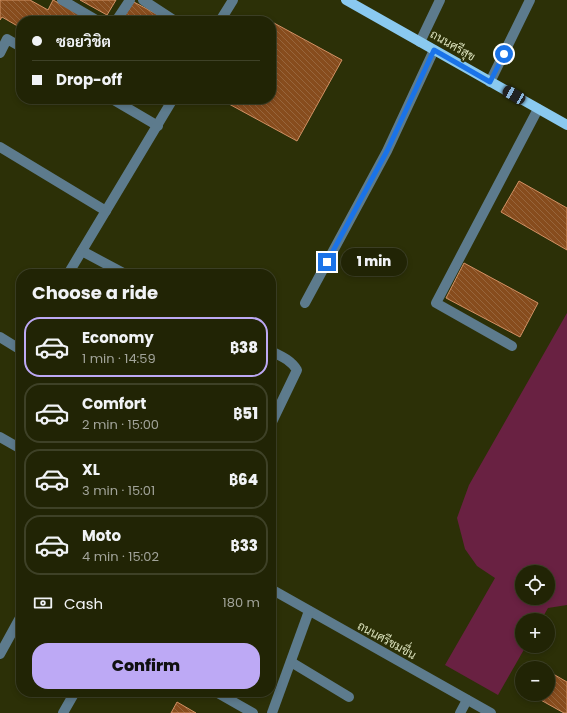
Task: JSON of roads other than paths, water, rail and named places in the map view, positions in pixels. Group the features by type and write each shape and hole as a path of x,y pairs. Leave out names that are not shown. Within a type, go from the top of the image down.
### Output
{"main road":[{"name":"ถนนศรีสุข","path":"346,0 567,125"}],"street":[{"path":"62,0 89,16"},
{"path":"119,16 130,0"},
{"path":"143,0 167,16"},
{"path":"223,16 233,0"},
{"path":"420,42 440,0"},
{"path":"490,82 530,0"},
{"path":"0,53 7,39 16,44"},
{"path":"305,303 387,151 434,50"},
{"path":"121,104 158,126"},
{"path":"71,269 171,104"},
{"path":"512,346 436,303 538,109"},
{"path":"0,147 106,211"},
{"path":"82,251 116,269"},
{"path":"0,338 16,349"},
{"path":"276,354 289,361 297,370 276,414"},
{"path":"0,437 16,446"},
{"name":"ถนนศรีชมชื่น","path":"276,592 491,713"},
{"path":"272,713 309,611"},
{"path":"0,654 16,625"},
{"path":"291,662 349,697"},
{"path":"63,713 72,697"},
{"path":"225,697 253,713"},
{"path":"460,713 467,700"}]}
